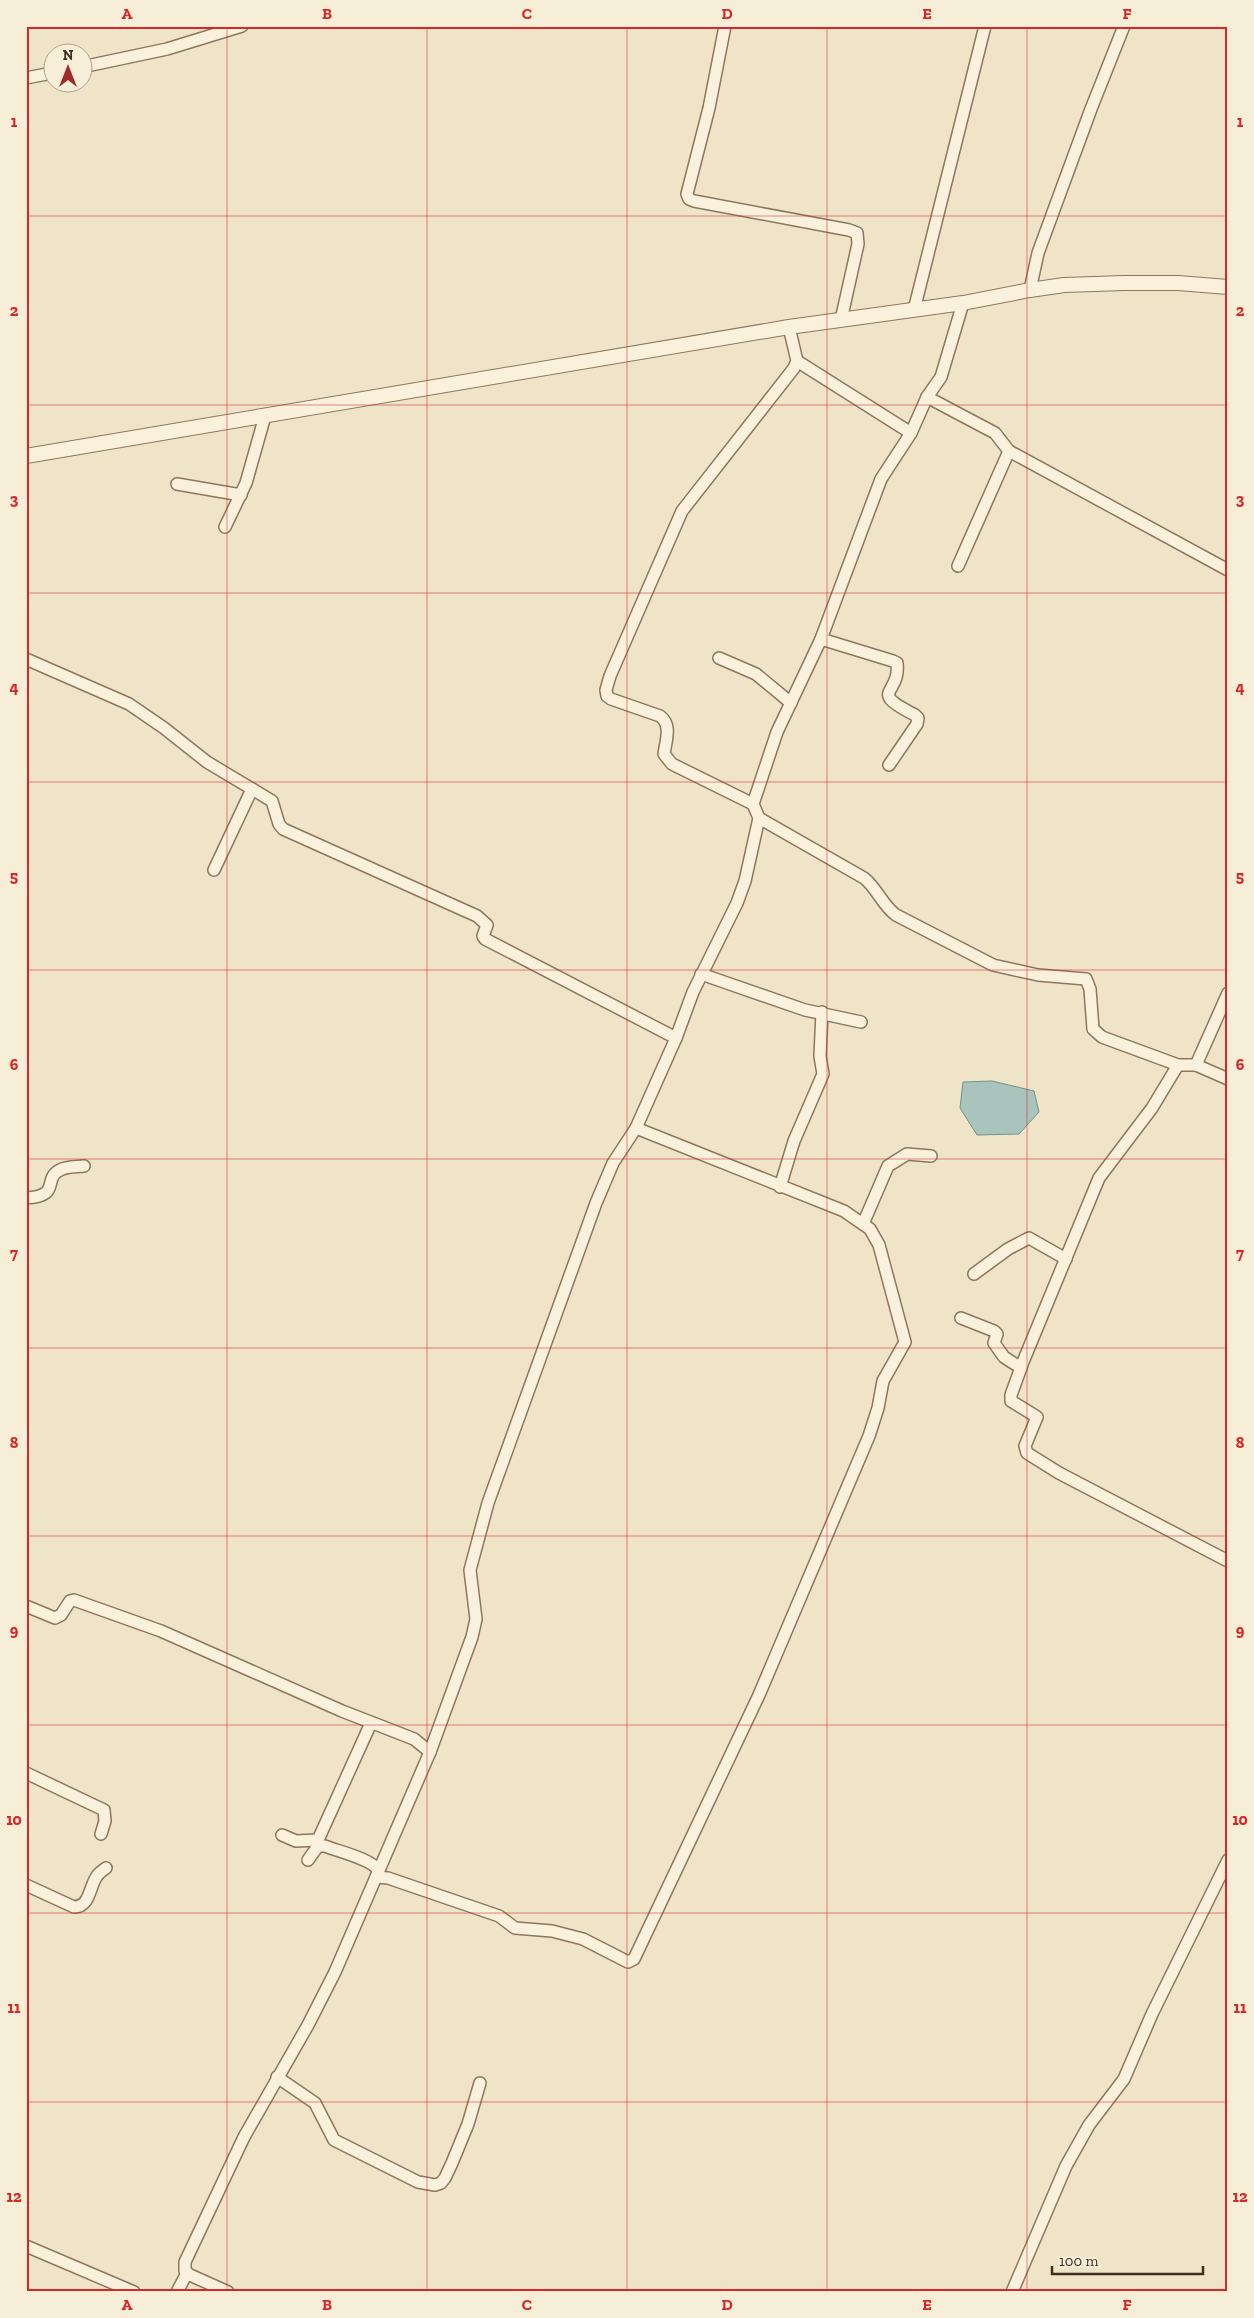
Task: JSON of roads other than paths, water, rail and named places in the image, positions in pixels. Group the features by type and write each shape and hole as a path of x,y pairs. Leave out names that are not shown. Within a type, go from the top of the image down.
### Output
{"street":[{"path":"92,65 167,49 242,26"},
{"path":"725,26 709,108 687,194 689,199 694,201 857,233 858,244 841,320"},
{"path":"914,310 986,26"},
{"path":"1030,290 1038,253 1090,109 1124,26"},
{"path":"26,78 42,75"},
{"path":"26,456 790,327 914,310 1064,285 1178,283 1228,287"},
{"path":"753,804 777,732 821,639 881,479 911,433 927,397 941,377 963,302"},
{"path":"228,2292 187,2273 184,2269 185,2262 244,2137 308,2025 335,1972 430,1752 472,1637 476,1618 470,1570 495,1479 596,1203 613,1163 636,1128 676,1038 701,974 737,903 745,881 759,818 753,804 672,764 664,754 668,728 666,720 660,716 611,699 607,696 606,690 610,676 682,512 788,376 797,361 790,327"},
{"path":"797,361 911,433"},
{"path":"927,397 995,433 1009,451 1228,570"},
{"path":"225,527 241,495 265,416"},
{"path":"958,566 1009,451"},
{"path":"177,484 241,495"},
{"path":"821,639 893,660 897,663 897,669 888,694 889,699 892,703 918,718 917,724 889,765"},
{"path":"719,658 756,674 791,703"},
{"path":"26,659 129,704 164,728 207,762 272,801 279,824 283,829 477,916 486,925 483,936 485,939 676,1038"},
{"path":"214,870 252,789"},
{"path":"759,818 864,878 878,892 884,904 896,915 993,965 1038,975 1086,979 1089,983 1092,1022 1095,1034 1178,1065 1196,1065 1228,1079"},
{"path":"701,974 805,1010 822,1012 861,1022"},
{"path":"1196,1065 1228,993"},
{"path":"780,1187 794,1141 822,1078 823,1070 820,1056 822,1012"},
{"path":"1178,1065 1152,1108 1099,1178 1021,1368 1011,1395 1011,1401 1036,1417 1036,1422 1025,1446 1027,1453 1059,1472 1228,1561"},
{"path":"377,1873 499,1916 516,1928 552,1931 583,1939 628,1962 634,1959 759,1695 869,1436 878,1408 883,1381 904,1346 905,1342 879,1245 870,1229 844,1212 636,1128"},
{"path":"863,1224 888,1166 907,1154 931,1156"},
{"path":"26,1198 41,1197 49,1191 54,1174 60,1170 68,1167 84,1166"},
{"path":"974,1274 1008,1249 1029,1238 1066,1259"},
{"path":"960,1318 994,1331 997,1334 994,1343 1004,1358 1021,1368"},
{"path":"26,1606 55,1618 60,1615 70,1601 77,1601 161,1631 370,1723 414,1739 430,1752"},
{"path":"282,1835 296,1841 318,1840 370,1723"},
{"path":"26,1772 104,1810 105,1821 100,1834"},
{"path":"308,1860 318,1846 325,1846 376,1866 377,1873"},
{"path":"1012,2292 1066,2166 1081,2137 1124,2079 1152,2014 1228,1860"},
{"path":"26,1884 74,1907 80,1907 85,1902 96,1877 106,1868"},
{"path":"277,2078 315,2103 334,2140 418,2182 435,2185 441,2183 445,2178 452,2163 468,2124 480,2083"},
{"path":"26,2246 134,2292"},
{"path":"177,2292 187,2273"}],"water":[{"path":"992,1081 1034,1091 1039,1112 1019,1134 977,1135 960,1108 963,1082"}]}
